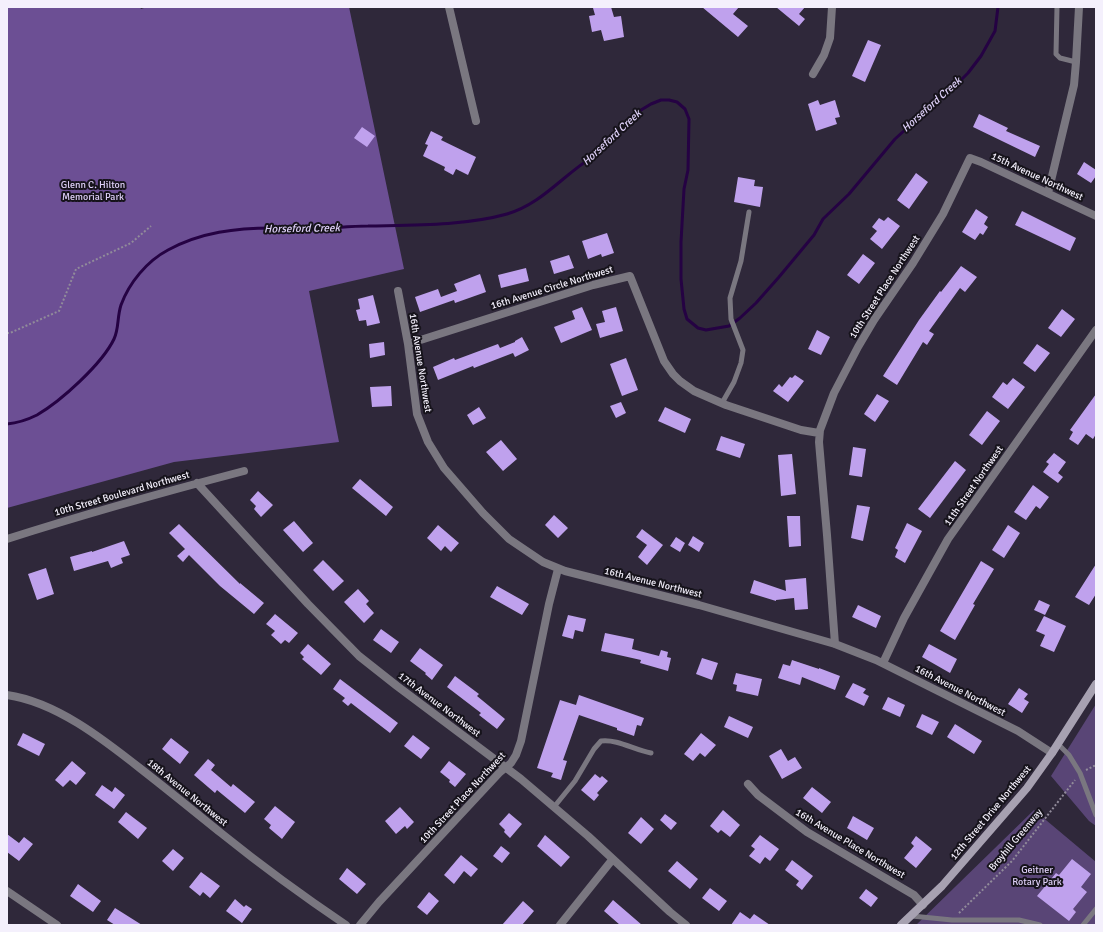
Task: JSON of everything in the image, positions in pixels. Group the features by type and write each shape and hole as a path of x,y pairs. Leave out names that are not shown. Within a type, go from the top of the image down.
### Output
{"street":[{"path":"449,7 476,121"},
{"path":"814,74 824,55 830,38 832,7"},
{"path":"1048,193 1074,84 1078,7"},
{"name":"15th Avenue Northwest","path":"970,158 1096,216"},
{"name":"10th Street Place Northwest","path":"835,644 819,433 834,393 858,347 943,214 970,158"},
{"name":"16th Avenue Circle Northwest","path":"408,344 578,290 630,276 660,353 667,367 680,381 694,391 722,403 801,430 819,433"},
{"name":"16th Avenue Northwest","path":"398,291 408,344 417,414 428,442 444,468 483,514 509,539 543,562 558,568 590,578 699,605 835,644 883,663 1018,731 1052,753"},
{"name":"11th Street Northwest","path":"883,663 904,618 948,539 1096,330"},
{"name":"10th Street Boulevard Northwest","path":"7,539 54,524 244,471"},
{"name":"17th Avenue Northwest","path":"197,483 313,610 359,656 554,806 612,860 686,925"},
{"name":"10th Street Place Northwest","path":"360,925 511,763 516,755 521,741 549,604 558,568"},
{"name":"12th Street Drive Northwest","path":"901,925 912,916 970,855 1018,798 1052,753 1096,684"},
{"name":"18th Avenue Northwest","path":"7,695 27,699 42,705 72,720 109,744 262,866 346,925"},
{"name":"16th Avenue Place Northwest","path":"748,784 758,795 807,832 914,894 923,904"},
{"path":"560,925 612,860"},
{"path":"7,891 57,925"}],"lane":[{"path":"1057,7 1056,54 1060,58 1076,62"},
{"path":"722,403 734,382 744,350 731,319 730,298 740,261 749,212"},
{"path":"554,806 575,781 601,741 608,740 640,751 651,753"},
{"path":"1058,744 1069,754 1080,773 1096,815"},
{"path":"1083,925 1096,909"},
{"path":"912,916 952,920 1019,920 1040,925"}],"path":[{"path":"7,333 59,311 76,269 131,243 151,226"},
{"name":"Broyhill Greenway","path":"952,920 1012,861 1080,773 1096,765"}],"green space":[{"name":"Glenn C. Hilton Memorial Park","path":"7,7 140,7 141,9 147,7 349,7 404,269 309,291 339,442 174,462 7,508"},
{"path":"1096,704 1096,826 1089,821 1051,776"},
{"name":"Geitner Rotary Park","path":"1034,810 1096,862 1096,925 916,925"}],"building":[{"path":"611,7 614,17 621,16 624,37 604,41 601,30 592,32 589,16 595,15 593,8"},
{"path":"702,7 739,7 733,14 748,26 738,37"},
{"path":"776,7 805,7 799,14 805,19 799,26"},
{"path":"868,40 881,45 865,82 852,76"},
{"path":"818,100 820,105 835,100 840,117 835,118 837,124 816,131 808,104"},
{"path":"979,114 1008,128 1006,131 1040,146 1035,157 973,127"},
{"path":"362,127 375,136 367,147 354,138"},
{"path":"431,131 443,137 441,140 476,157 468,175 456,169 453,175 444,170 445,167 423,156 428,145 425,144"},
{"path":"1084,162 1096,170 1096,176 1091,183 1077,174"},
{"path":"916,173 928,182 909,209 897,200"},
{"path":"738,177 755,180 754,186 763,187 760,207 734,202"},
{"path":"976,209 988,217 984,224 988,227 983,235 980,233 975,240 962,232"},
{"path":"1022,211 1076,238 1070,251 1015,225"},
{"path":"888,217 900,226 882,249 870,239 877,231 872,227 879,218 884,221"},
{"path":"607,233 614,253 602,257 601,254 588,259 582,241"},
{"path":"863,254 875,263 859,284 847,275"},
{"path":"569,255 574,268 554,274 550,261"},
{"path":"961,266 977,277 965,292 960,288 929,331 934,334 927,345 923,342 897,385 883,376 919,320 940,291 941,292"},
{"path":"526,268 529,281 501,288 498,275"},
{"path":"480,274 486,292 455,303 454,300 420,312 415,297 438,289 441,297 457,291 454,284"},
{"path":"373,295 380,323 367,326 366,320 359,321 356,310 360,309 358,299"},
{"path":"582,307 592,330 561,343 554,327 575,319 572,311"},
{"path":"616,307 623,331 600,338 596,324 605,322 602,311"},
{"path":"1062,309 1075,319 1061,337 1048,328"},
{"path":"817,330 830,337 821,355 808,349"},
{"path":"522,337 529,350 515,357 513,353 474,368 473,366 438,380 433,367 454,358 455,360 498,344 500,348 515,342"},
{"path":"384,342 385,355 370,358 369,344"},
{"path":"1037,344 1050,353 1035,372 1023,363"},
{"path":"626,358 638,390 622,396 610,364"},
{"path":"795,375 804,381 788,402 773,391 779,384 782,387 790,377 792,378"},
{"path":"1013,378 1025,387 1008,409 992,397 1003,382 1007,385"},
{"path":"391,386 392,406 372,407 370,387"},
{"path":"877,394 889,401 875,422 864,414"},
{"path":"1096,394 1096,434 1093,439 1086,434 1078,445 1069,439 1073,432 1070,430"},
{"path":"621,402 626,413 616,418 610,406"},
{"path":"479,407 486,418 473,425 467,415"},
{"path":"665,407 691,419 685,433 658,421"},
{"path":"987,411 1000,421 982,445 969,435"},
{"path":"721,436 745,444 740,458 716,450"},
{"path":"501,440 517,459 503,471 486,452"},
{"path":"853,447 866,449 862,477 849,475"},
{"path":"1054,453 1066,462 1058,473 1063,477 1058,483 1043,472 1049,464 1046,462"},
{"path":"792,454 796,494 781,496 778,455"},
{"path":"955,461 966,470 930,518 918,509"},
{"path":"360,479 393,507 386,516 352,488"},
{"path":"1033,485 1049,497 1040,509 1036,506 1026,520 1014,512"},
{"path":"258,491 273,505 261,517 254,509 256,506 250,500"},
{"path":"857,505 870,507 863,541 851,538"},
{"path":"554,515 568,528 558,538 545,525"},
{"path":"787,516 800,516 801,546 789,547"},
{"path":"294,521 313,543 303,552 283,530"},
{"path":"907,523 922,531 905,563 895,557 898,550 895,548"},
{"path":"179,524 240,584 264,603 254,614 220,586 189,555 183,562 177,556 185,549 169,533"},
{"path":"438,525 459,543 451,552 445,546 441,551 427,538"},
{"path":"1008,525 1020,533 1004,558 992,550"},
{"path":"642,529 663,545 647,565 638,557 647,545 636,537"},
{"path":"693,536 704,543 699,552 688,545"},
{"path":"676,537 685,543 680,552 670,546"},
{"path":"124,541 130,555 121,558 123,563 111,568 108,561 74,571 70,557 92,552"},
{"path":"323,560 344,581 333,591 313,570"},
{"path":"981,561 994,569 973,604 975,605 955,640 940,631"},
{"path":"1096,564 1096,594 1089,605 1075,597"},
{"path":"46,568 54,594 37,600 28,574"},
{"path":"806,578 808,609 795,610 794,598 776,601 750,593 754,580 786,591 785,580"},
{"path":"497,586 529,604 522,615 490,597"},
{"path":"358,589 369,601 366,604 374,613 364,623 344,602"},
{"path":"1039,600 1050,605 1045,615 1034,610"},
{"path":"858,605 881,616 876,628 852,617"},
{"path":"275,614 298,633 289,643 285,640 281,644 271,635 275,631 266,624"},
{"path":"568,615 586,619 583,632 575,630 573,639 562,636"},
{"path":"1044,616 1066,626 1054,652 1040,646 1045,635 1036,631"},
{"path":"381,629 399,642 391,653 373,640"},
{"path":"605,633 634,639 632,649 659,656 661,650 668,652 667,657 671,658 668,671 640,663 641,660 601,651"},
{"path":"308,644 331,664 321,675 302,659 304,657 300,653"},
{"path":"929,644 957,659 950,673 922,657"},
{"path":"420,648 443,665 432,680 425,674 426,673 410,661"},
{"path":"702,658 718,663 712,680 696,674"},
{"path":"792,660 840,676 835,690 802,677 800,685 778,678 783,664 790,666"},
{"path":"736,673 762,679 758,696 736,691 737,685 733,684"},
{"path":"455,676 479,694 477,696 505,719 497,729 479,715 481,713 447,687"},
{"path":"340,679 398,723 390,733 351,703 348,706 342,701 345,698 333,689"},
{"path":"853,683 866,689 863,693 869,696 864,706 845,697"},
{"path":"1019,688 1028,694 1024,699 1029,702 1022,713 1008,704"},
{"path":"579,695 644,718 641,726 637,725 634,736 617,730 617,728 579,715 563,760 567,761 561,780 551,777 553,773 537,768 560,700 576,705"},
{"path":"888,697 905,705 900,717 882,709"},
{"path":"922,714 939,722 932,735 916,727"},
{"path":"729,716 753,727 748,738 724,727"},
{"path":"955,724 982,741 974,754 947,737"},
{"path":"23,733 45,744 39,756 17,745"},
{"path":"701,733 716,745 705,757 700,753 693,761 684,754"},
{"path":"413,735 430,748 421,759 404,746"},
{"path":"171,738 189,752 180,764 162,749"},
{"path":"781,749 788,761 795,757 802,768 782,779 769,756"},
{"path":"208,759 215,765 211,770 231,787 233,784 255,802 245,813 217,790 215,793 194,775"},
{"path":"72,761 86,773 76,785 70,780 63,787 55,780"},
{"path":"449,761 466,774 455,787 449,782 450,780 440,772"},
{"path":"595,774 600,778 602,776 608,781 597,793 599,795 594,801 581,790"},
{"path":"102,785 112,792 115,787 125,795 114,809 95,795"},
{"path":"812,787 831,802 822,813 803,798"},
{"path":"275,806 295,822 282,839 269,828 271,825 264,819"},
{"path":"400,807 414,822 407,829 405,826 396,834 385,821"},
{"path":"723,810 740,825 730,837 721,830 718,833 710,826"},
{"path":"126,812 147,828 138,839 118,822"},
{"path":"509,813 522,824 510,838 499,824"},
{"path":"665,814 677,823 671,830 660,820"},
{"path":"853,816 874,828 867,840 847,828"},
{"path":"641,817 654,829 641,844 628,833"},
{"path":"7,834 19,843 24,837 33,844 19,861 7,852"},
{"path":"545,835 570,857 561,867 537,846"},
{"path":"760,835 779,849 770,861 765,857 760,864 749,856 755,849 751,846"},
{"path":"916,836 932,849 916,868 904,858 914,846 911,843"},
{"path":"501,846 510,853 502,863 493,856"},
{"path":"173,849 184,858 173,871 162,861"},
{"path":"461,855 478,869 471,877 464,871 454,884 444,875"},
{"path":"1072,859 1091,874 1081,887 1087,892 1073,909 1076,912 1069,921 1037,896 1056,873 1059,875"},
{"path":"792,860 813,876 802,890 796,885 799,881 785,870"},
{"path":"677,861 698,879 690,889 668,871"},
{"path":"347,868 366,884 357,894 339,879"},
{"path":"201,872 220,886 210,898 203,892 200,896 189,887"},
{"path":"78,884 101,901 93,912 70,896"},
{"path":"710,888 727,901 719,911 702,898"},
{"path":"866,889 878,898 871,907 859,898"},
{"path":"429,892 439,901 427,915 417,907"},
{"path":"235,899 244,907 246,905 252,909 242,923 226,911"},
{"path":"613,900 642,925 620,925 604,911"},
{"path":"523,901 534,911 522,925 502,925"},
{"path":"115,908 142,925 115,925 107,920"},
{"path":"740,912 750,919 754,914 770,925 731,925"}],"waterway":[{"name":"Horseford Creek","path":"7,424 22,421 47,409 91,370 114,339 117,331 121,305 134,281 153,260 180,244 206,235 232,230 259,228 316,229 456,223 507,214 520,209 542,196 594,156 641,110 661,100 677,102 685,109 689,119 688,170 684,189 681,242 681,279 684,309 687,319 698,328 706,330 729,326 756,303 814,235 823,219 849,194 895,139 939,96 958,83 968,73 981,56 995,31 998,7"}]}
